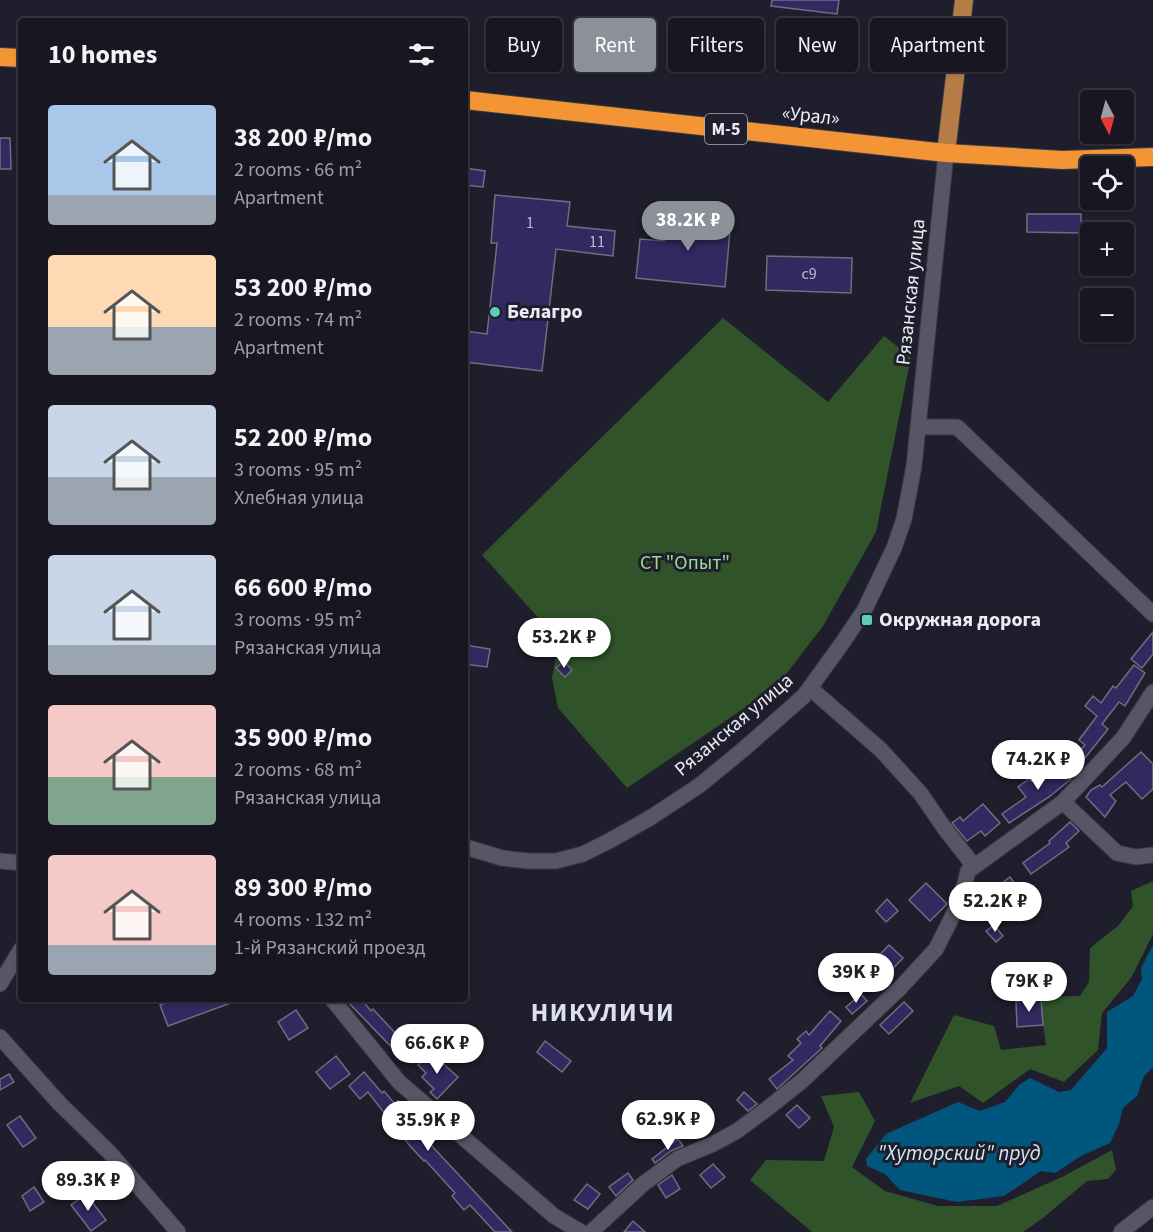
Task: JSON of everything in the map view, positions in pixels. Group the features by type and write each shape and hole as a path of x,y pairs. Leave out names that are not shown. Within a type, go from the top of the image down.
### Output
{"highway":[{"path":"0,57 18,58"},
{"name":"«Урал»","path":"468,100 946,153 1062,160 1153,157"}],"main road":[{"path":"946,153 963,0"}],"street":[{"name":"Рязанская улица","path":"468,848 502,858 556,861 583,854 650,818 700,784 804,696 865,609 894,548 904,519 914,466 946,153"},
{"path":"918,427 957,427 1153,614"},
{"path":"810,688 846,717 897,767 921,794 945,830 974,866"},
{"path":"591,1232 643,1184 677,1159 737,1131 786,1094 901,987 936,949 961,898 968,871 1063,802 1123,738 1153,692"},
{"path":"1063,802 1117,853 1136,857 1153,855"},
{"path":"0,861 18,863"},
{"path":"0,984 18,954"},
{"path":"334,1002 399,1082 554,1216 581,1232"},
{"path":"0,1037 60,1104 109,1152 178,1232"},
{"path":"1121,1232 1153,1206"}],"green space":[{"name":"СТ \"Опыт\"","path":"723,318 828,402 884,336 911,357 876,532 823,626 777,686 627,788 558,708 552,678 559,641 482,555"},
{"path":"1153,881 1153,934 1131,978 1102,1013 1098,1050 1064,1082 1030,1069 983,1103 959,1086 910,1103 954,1015 994,1026 1001,1050 1046,1045 1039,997 1080,996 1089,982 1090,948 1118,926 1133,906 1131,891"},
{"path":"859,1092 875,1121 852,1167 885,1191 938,1206 997,1206 1064,1176 1112,1150 1116,1170 1108,1179 1087,1181 1023,1232 812,1232 750,1180 766,1160 824,1161 834,1127 821,1096"}],"water":[{"name":"\"Хуторский\" пруд","path":"1153,945 1153,1067 1144,1076 1137,1096 1123,1108 1119,1124 1110,1143 1081,1156 1055,1173 1041,1171 1004,1196 957,1202 900,1190 885,1174 867,1166 866,1159 886,1134 958,1102 980,1111 1005,1102 1019,1085 1030,1078 1059,1092 1071,1090 1107,1048 1107,1012 1133,996 1142,979 1141,968"}],"building":[{"path":"772,0 839,0 837,14 771,6"},
{"path":"0,138 10,138 11,169 0,169"},
{"path":"468,168 485,171 483,187 468,185"},
{"path":"495,195 570,202 567,226 615,231 613,256 556,249 542,371 468,362 468,331 487,334 497,243 491,243"},
{"path":"667,214 731,220 725,287 636,278 640,239 664,241"},
{"path":"1027,214 1081,214 1080,233 1027,232"},
{"path":"767,256 852,258 851,293 766,290"},
{"path":"1153,632 1153,654 1142,668 1131,659"},
{"path":"468,645 490,649 487,667 468,664"},
{"path":"564,661 572,670 565,677 556,668"},
{"path":"1134,665 1145,673 1125,706 1119,702 1102,724 1108,729 1081,763 1074,757 1085,745 1079,740 1097,716 1085,706 1093,696 1101,703 1113,686 1116,688"},
{"path":"1141,752 1153,764 1153,789 1142,799 1126,782 1110,795 1116,801 1105,817 1086,797 1091,790 1100,785 1102,787"},
{"path":"1058,764 1071,779 1049,797 1009,823 1002,814 1026,797 1018,787"},
{"path":"983,804 1000,823 985,836 981,831 967,841 952,823 960,817 963,821"},
{"path":"1070,822 1079,831 1066,843 1069,847 1031,874 1023,863 1050,843 1049,841"},
{"path":"1010,877 1023,895 1010,904 997,887"},
{"path":"926,883 947,904 930,921 909,900"},
{"path":"887,899 898,911 886,922 876,911"},
{"path":"994,925 1003,936 996,942 986,931"},
{"path":"889,945 903,958 881,981 867,968"},
{"path":"861,994 867,1001 852,1014 846,1007"},
{"path":"1041,999 1043,1025 1017,1027 1016,1001"},
{"path":"168,1002 234,1002 168,1026 160,1005"},
{"path":"348,1002 364,1002 371,1011 373,1009 409,1048 400,1056"},
{"path":"904,1002 913,1011 889,1034 880,1025"},
{"path":"296,1010 308,1028 289,1040 278,1022"},
{"path":"830,1011 841,1021 820,1046 822,1048 777,1089 769,1079 793,1060 788,1056 801,1043 797,1039 806,1031 809,1035"},
{"path":"545,1041 571,1061 562,1072 537,1052"},
{"path":"430,1052 458,1077 437,1099 430,1092 434,1089 422,1077 426,1073 418,1065"},
{"path":"336,1056 350,1074 330,1089 316,1072"},
{"path":"364,1072 382,1093 384,1091 395,1104 398,1101 419,1129 417,1130 512,1232 495,1232 470,1205 464,1210 452,1196 455,1193 410,1146 368,1092 360,1099 349,1086"},
{"path":"9,1074 14,1082 0,1090 0,1079"},
{"path":"744,1092 757,1104 748,1111 737,1100"},
{"path":"649,1104 666,1123 651,1136 634,1117"},
{"path":"797,1105 810,1118 799,1128 786,1115"},
{"path":"20,1116 36,1138 23,1147 7,1125"},
{"path":"678,1139 683,1146 671,1151 655,1163 652,1159"},
{"path":"713,1164 725,1177 711,1188 700,1175"},
{"path":"58,1169 64,1177 52,1185 46,1177"},
{"path":"628,1173 633,1180 616,1196 609,1187"},
{"path":"672,1175 680,1189 666,1198 658,1185"},
{"path":"587,1184 600,1194 588,1209 574,1200"},
{"path":"34,1187 44,1202 30,1211 22,1196"},
{"path":"86,1194 106,1220 91,1231 71,1205"},
{"path":"633,1221 645,1232 624,1232"}],"place":[{"name":"Белагро","path":"495,312"},
{"name":"Окружная дорога","path":"867,620"}],"district":[{"name":"НИКУЛИЧИ","path":"603,1012"}]}
